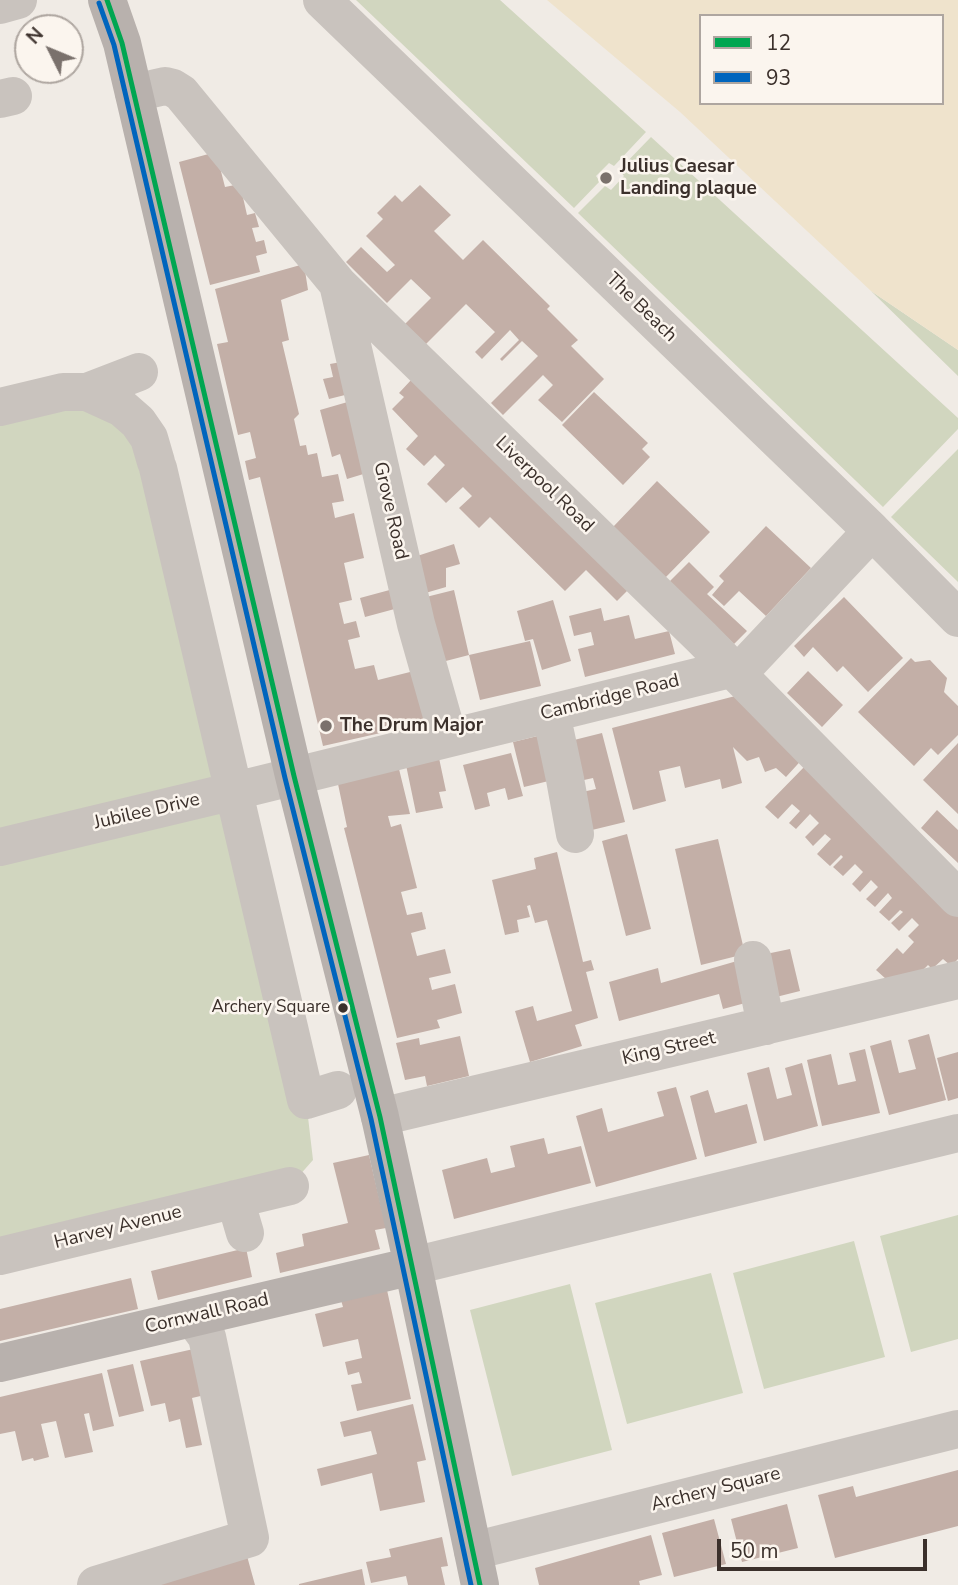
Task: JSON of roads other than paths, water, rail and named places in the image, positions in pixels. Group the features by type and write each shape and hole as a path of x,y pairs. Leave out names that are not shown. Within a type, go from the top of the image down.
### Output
{"main road":[{"path":"107,0 122,43 294,776 380,1117 477,1568"},
{"name":"Cornwall Road","path":"0,1363 413,1266"}],"street":[{"path":"0,5 19,0"},
{"name":"The Beach","path":"322,0 872,531 958,618"},
{"name":"Liverpool Road","path":"134,93 165,86 170,86 180,93 338,284 731,668 958,898"},
{"name":"Grove Road","path":"338,284 410,598 448,737"},
{"path":"0,407 63,392 88,392 139,372"},
{"path":"88,392 122,408 138,422 149,438 235,791 306,1100 338,1090"},
{"name":"Cambridge Road","path":"294,776 746,665 872,531"},
{"path":"551,713 575,834"},
{"name":"Jubilee Drive","path":"0,847 294,776"},
{"path":"753,960 766,1026"},
{"name":"King Street","path":"380,1117 958,980"},
{"path":"413,1266 855,1171 958,1133"},
{"name":"Harvey Avenue","path":"0,1256 240,1216 290,1186"},
{"path":"96,1585 250,1538 207,1337 193,1318"},
{"name":"Archery Square","path":"477,1568 958,1429"}],"place":[{"name":"Julius Caesar Landing plaque","path":"606,178"},
{"name":"The Drum Major","path":"326,726"},
{"name":"Archery Square","path":"343,1008"}]}
